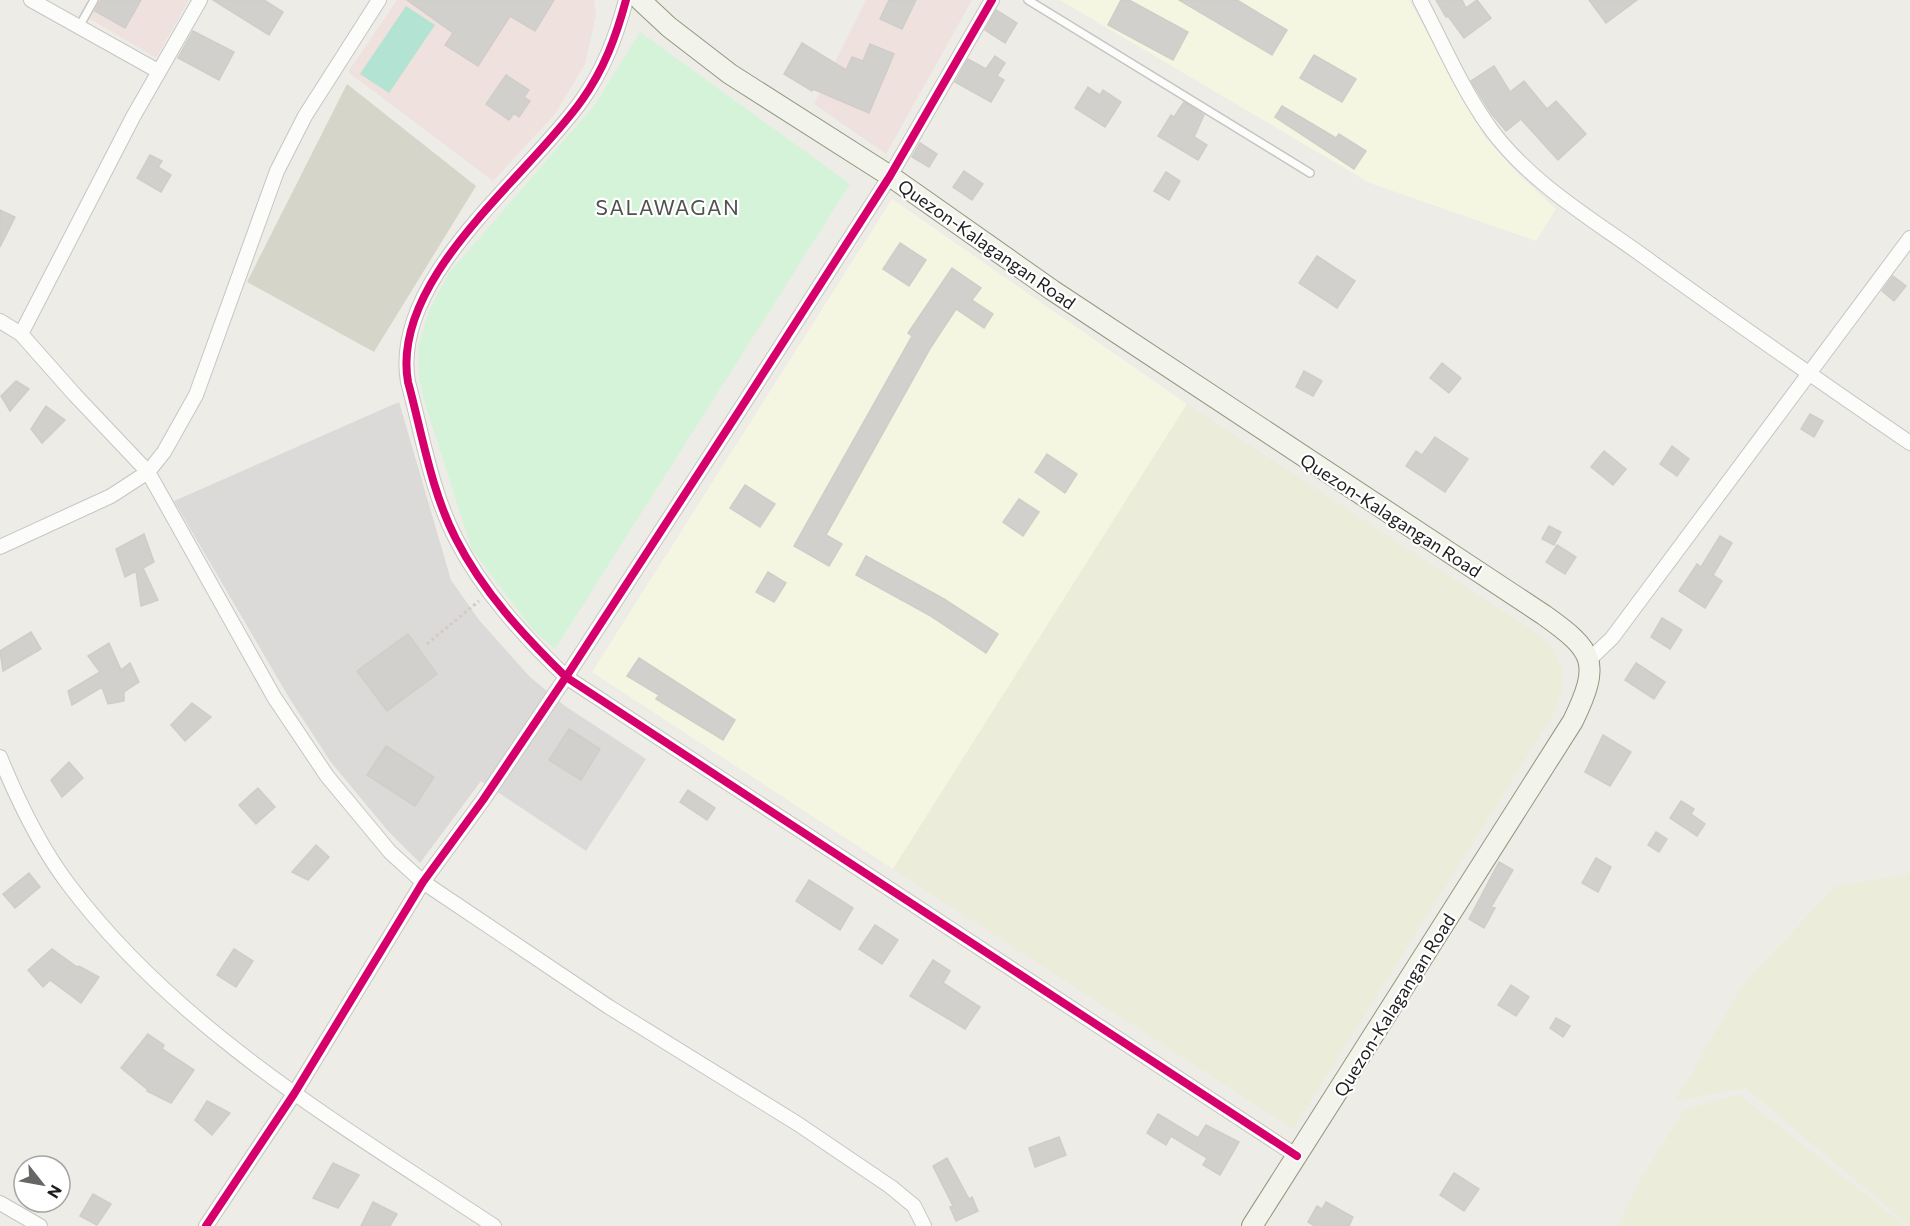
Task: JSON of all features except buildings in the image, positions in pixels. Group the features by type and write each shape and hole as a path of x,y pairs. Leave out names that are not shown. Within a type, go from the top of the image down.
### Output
{"main road":[{"name":"Quezon-Kalagangan Road","path":"640,0 669,27 730,74 890,176 1071,303 1544,615 1583,645 1589,660 1585,696 1574,721 1252,1226"}],"street":[{"path":"31,0 80,25 158,71"},
{"path":"21,334 158,71 200,0"},
{"path":"0,547 111,496 148,472 178,431 196,395 277,171 305,116 379,0"},
{"path":"626,0 617,35 603,69 547,145 452,252 423,295 407,342 405,363 408,382 437,492 455,538 489,592 523,633 566,677 1297,1156"},
{"path":"206,1226 294,1094 423,882 483,800 566,677 890,176 992,0"},
{"path":"1420,0 1489,127 1510,152 1594,221 1810,375 1910,443"},
{"path":"1589,660 1612,638 1910,238"},
{"path":"0,321 21,334 148,472 274,697 327,776 390,852 423,882 609,1007 798,1124 891,1187 914,1206 924,1226"},
{"path":"0,757 43,845 92,914 140,966 196,1016 294,1094 494,1226"},
{"path":"0,1203 40,1226"}],"lane":[{"path":"80,25 94,0"},
{"path":"1028,0 1310,173"}],"path":[{"path":"427,644 489,592"}],"shaded area":[{"path":"98,0 189,0 156,58 88,18"},
{"path":"397,0 594,0 596,15 585,64 555,114 493,181 348,72"},
{"path":"866,0 972,0 886,154 814,104"},
{"path":"1060,0 1409,0 1485,137 1519,175 1556,209 1536,241 1370,183"},
{"path":"347,84 476,186 374,352 247,282"},
{"path":"892,199 1187,404 893,869 592,672"},
{"path":"399,402 451,580 479,620 530,677 565,706 646,759 586,851 481,781 420,863 388,831 330,761 288,696 174,501"},
{"path":"1187,404 1533,631 1552,647 1562,667 1562,689 1555,712 1293,1129 893,869"},
{"path":"1910,874 1910,1226 1746,1088 1675,1101 1744,983 1836,886"},
{"path":"1738,1094 1905,1226 1618,1226 1639,1182 1684,1110"}],"green space":[{"path":"406,6 435,25 389,93 360,74"},
{"path":"640,32 850,184 555,649 533,630 472,550 424,400 419,377 418,348 429,311 449,273 594,106"}],"cycle path":[{"path":"626,0 608,52 590,88 558,130 468,231 441,268 420,305 408,343 408,382 428,462 447,521 467,558 505,612 566,677 1297,1156"},
{"path":"206,1226 294,1094 423,882 483,800 566,677 890,176 992,0"}],"district":[{"name":"SALAWAGAN","path":"668,206"}]}
